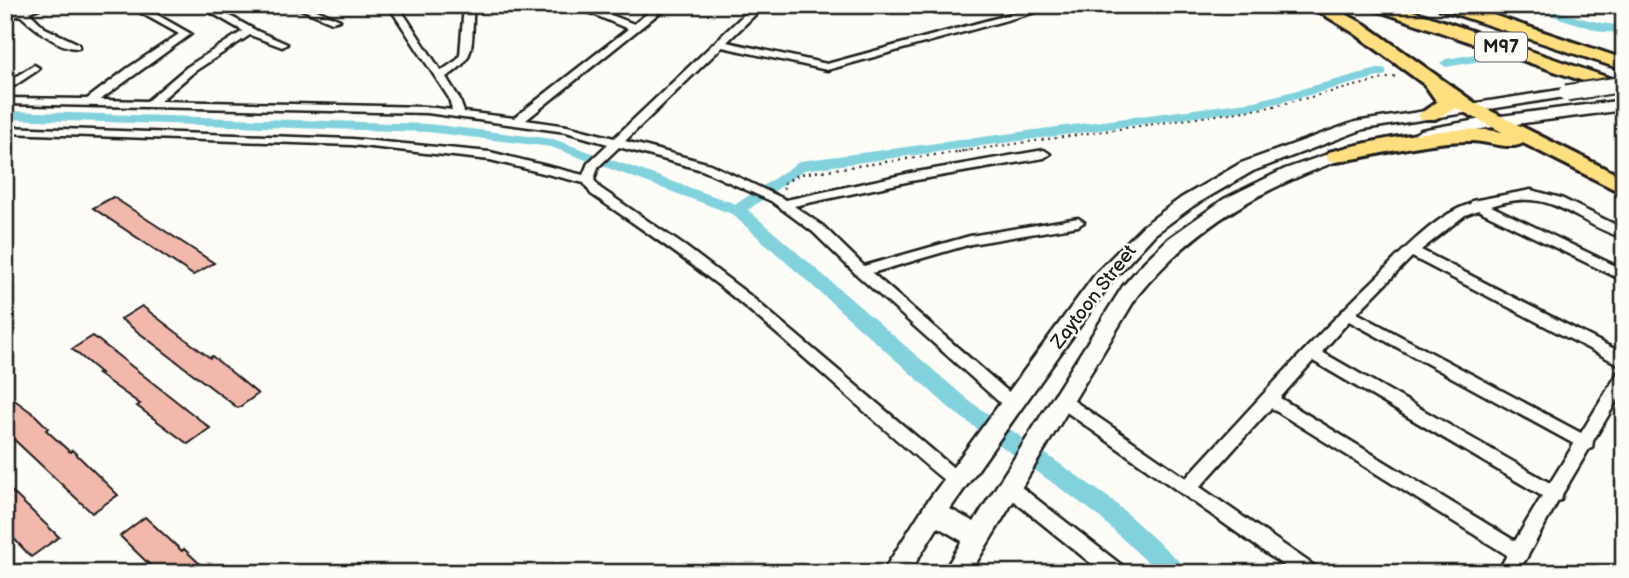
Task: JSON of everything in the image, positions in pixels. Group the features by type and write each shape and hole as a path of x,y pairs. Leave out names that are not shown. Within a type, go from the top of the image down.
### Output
{"highway":[{"path":"1316,5 1360,29 1493,122 1624,187"},
{"name":"M97","path":"1379,5 1624,87"},
{"name":"M97","path":"1446,5 1624,65"},
{"path":"1465,5 1624,56"},
{"path":"1422,74 1449,104 1428,115"},
{"path":"1336,156 1370,152 1441,137 1479,135 1512,140 1581,167"}],"main road":[{"name":"Zaytoon Street","path":"895,573 934,512 1121,257 1149,230 1187,202 1247,167 1361,125 1468,107 1624,87"},
{"name":"Zaytoon Street","path":"956,573 1064,402 1130,291 1156,260 1215,213 1268,183 1336,156 1378,143 1493,122 1624,105"},
{"path":"934,512 978,537"}],"street":[{"path":"5,16 43,5"},
{"path":"88,104 132,70 185,35 186,32 132,5"},
{"path":"204,5 250,32 282,44"},
{"path":"296,5 335,20"},
{"path":"393,5 454,98 459,113"},
{"path":"440,76 465,59 469,43 468,5"},
{"path":"577,5 635,28"},
{"path":"518,121 664,5"},
{"path":"590,173 604,156 760,5"},
{"path":"721,44 827,67 1056,5"},
{"path":"22,12 42,30 75,46"},
{"path":"149,105 191,69 250,32"},
{"path":"5,89 34,68"},
{"path":"5,101 401,109 459,113 567,129 706,167 769,196 818,229 1009,410"},
{"path":"5,130 378,144 489,156 590,173"},
{"path":"769,196 911,177 1044,154"},
{"path":"590,173 596,191 692,257 764,314 957,481"},
{"path":"1188,488 1347,314 1411,251 1460,212 1476,204 1531,194 1544,196 1624,234"},
{"path":"1476,204 1624,276"},
{"path":"862,271 970,240 1078,222"},
{"path":"1411,251 1624,361"},
{"path":"1347,314 1586,443"},
{"path":"5,320 5,330"},
{"path":"1312,353 1555,495"},
{"path":"1506,573 1624,376"},
{"path":"1269,399 1520,552"},
{"path":"1064,402 1309,573"},
{"path":"1010,488 1116,573"}],"path":[{"path":"769,196 784,190 782,184 800,174 1266,108 1422,74"}],"building":[{"path":"113,197 214,263 193,275 93,208"},
{"path":"142,306 210,358 212,356 258,394 238,408 121,319"},
{"path":"93,336 210,428 188,444 137,406 140,404 98,374 101,373 72,349"},
{"path":"5,393 35,415 48,428 46,430 70,452 72,450 118,495 92,513 5,431"},
{"path":"5,485 59,537 31,557 5,529"},
{"path":"145,517 201,565 191,573 158,573 120,536"}],"waterway":[{"path":"1524,5 1607,29 1624,29"},
{"path":"1446,63 1487,56"},
{"path":"738,210 800,166 1255,105 1381,72"},
{"path":"5,115 428,128 553,143 738,210"},
{"path":"738,210 961,406 1104,507 1175,573"}]}
